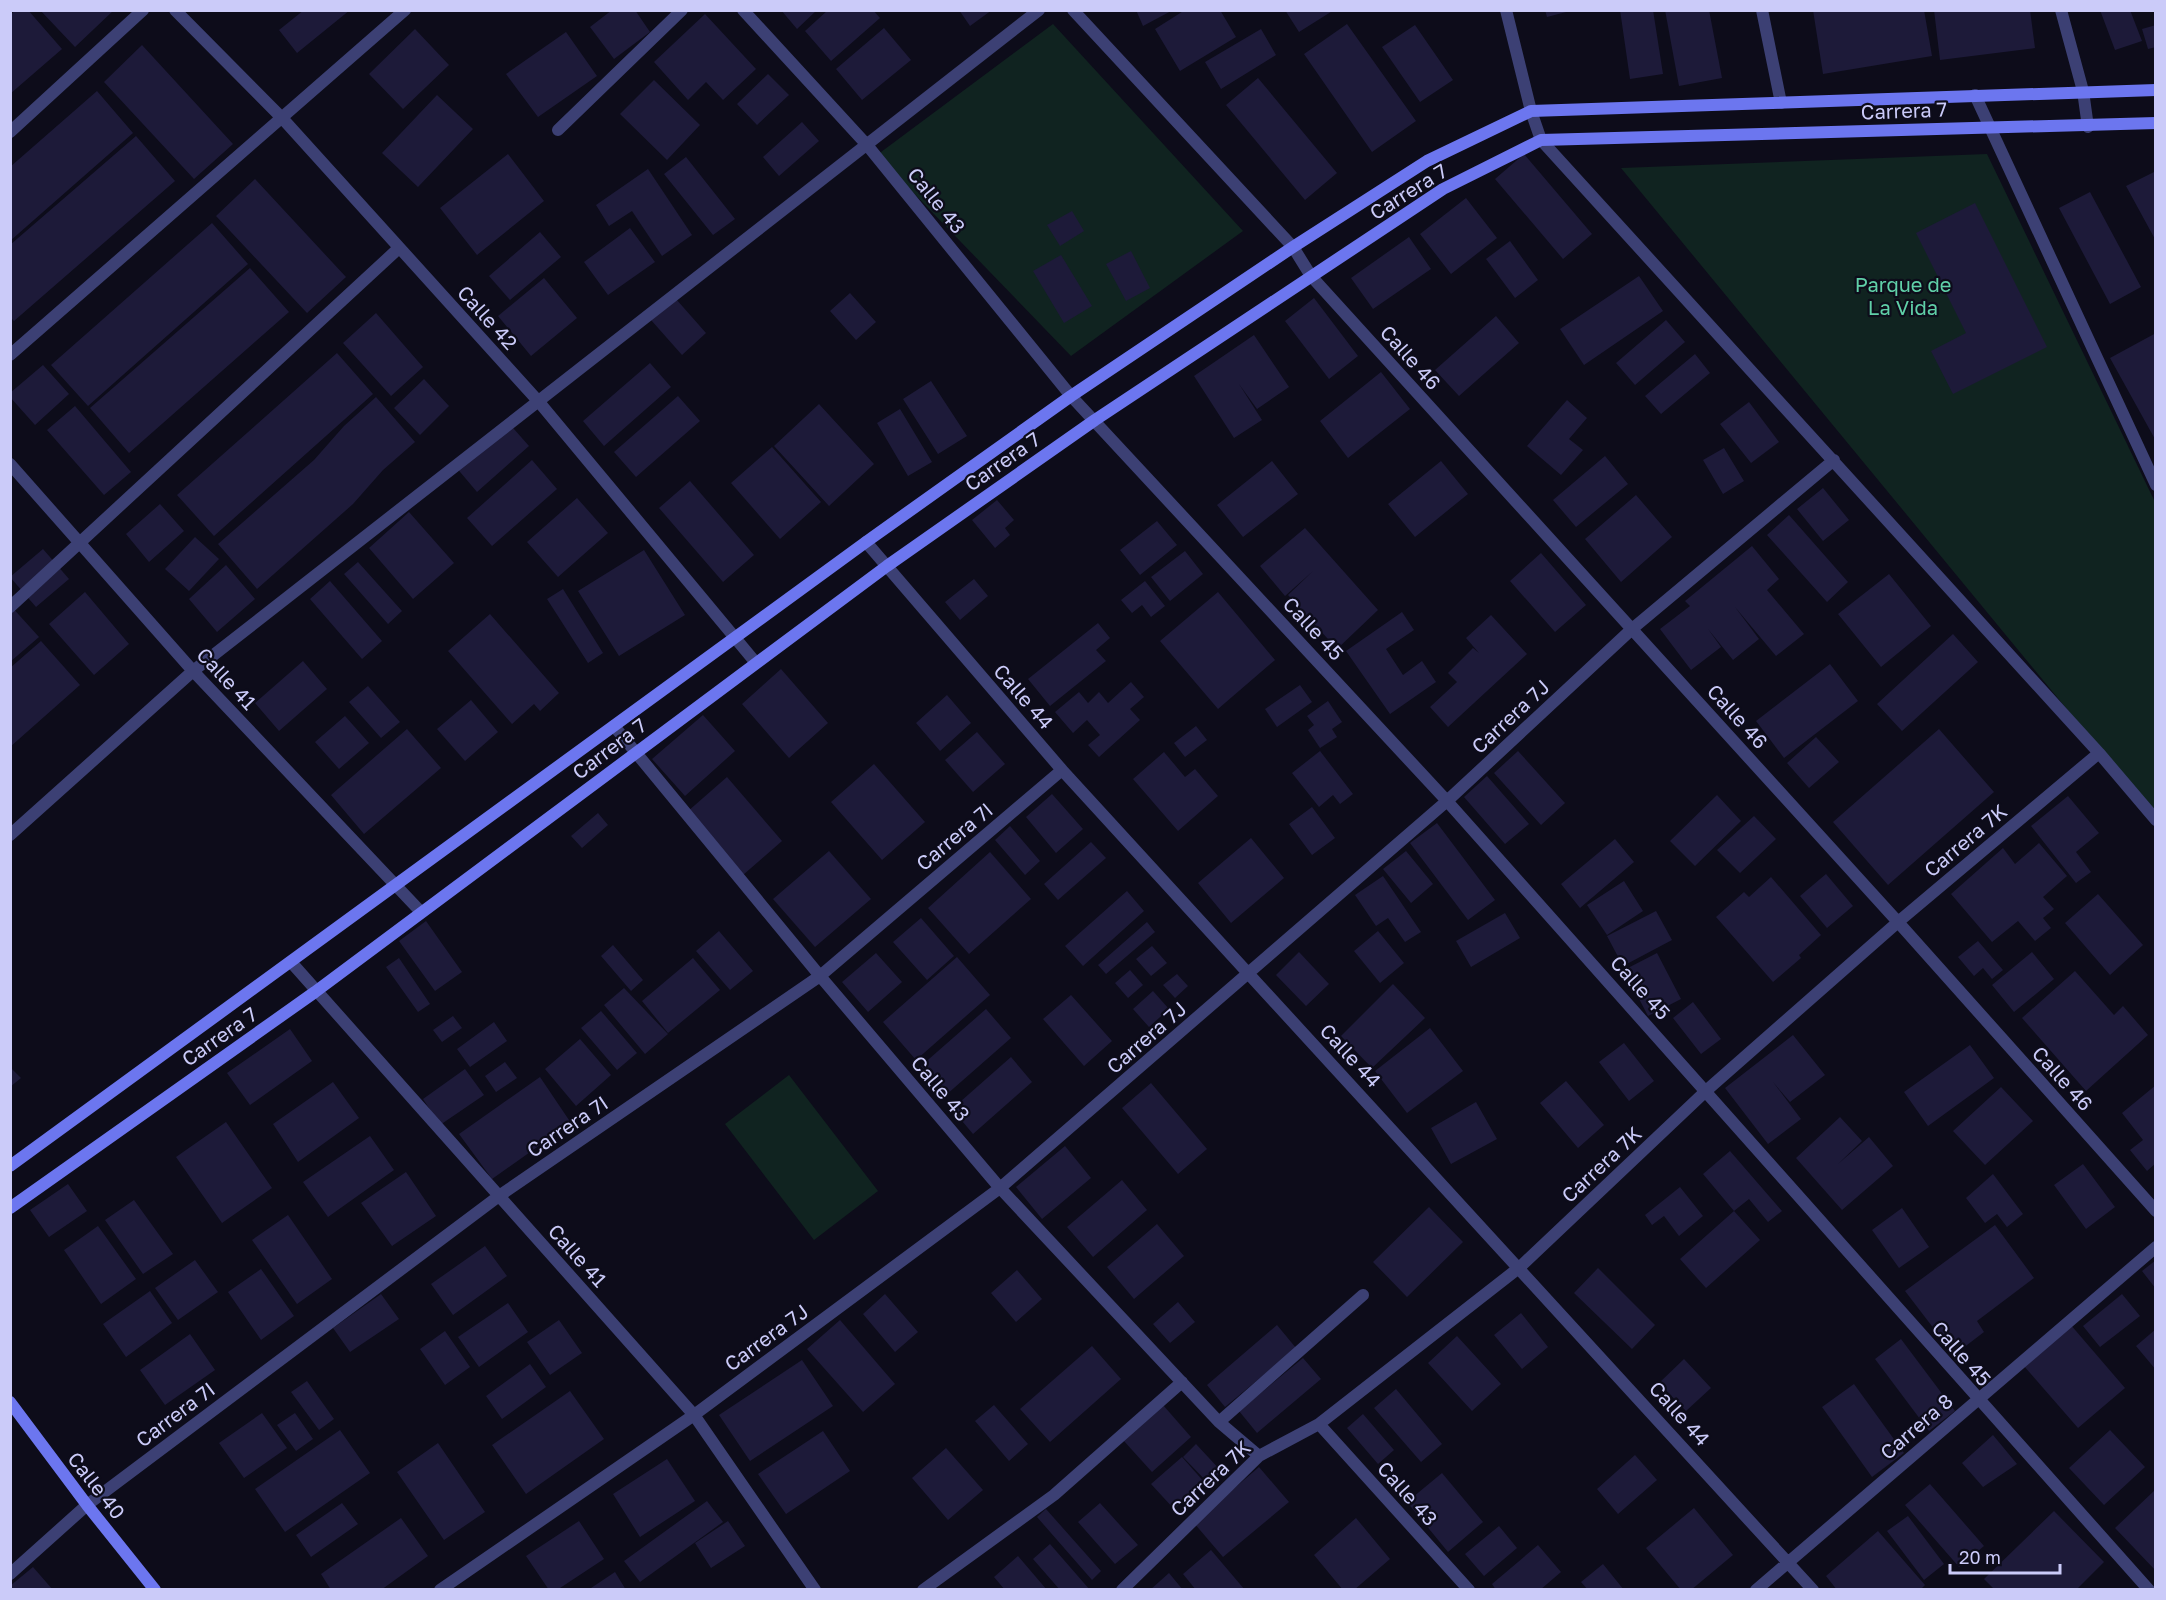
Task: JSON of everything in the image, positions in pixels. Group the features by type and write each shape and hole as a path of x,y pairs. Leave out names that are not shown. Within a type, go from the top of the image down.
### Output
{"street":[{"path":"10,132 143,10"},
{"name":"Calle 42","path":"175,10 283,119 539,402 756,663"},
{"path":"10,355 283,119 405,10"},
{"path":"558,130 682,10"},
{"name":"Calle 43","path":"743,10 867,145 1071,396 1095,420"},
{"path":"10,835 193,672 1039,10"},
{"path":"1073,10 1293,247"},
{"path":"1506,10 1531,111 1541,140 2099,753 2156,820"},
{"path":"1762,10 1781,103"},
{"path":"2061,10 2084,91 2088,127"},
{"name":"Carrera 7","path":"10,1166 866,542 1071,396 1293,247 1427,161 1531,111 2156,90"},
{"path":"1975,95 2156,485"},
{"name":"Carrera 7","path":"10,1208 315,992 887,566 1095,420 1443,189 1541,140 1989,127 2088,127 2156,123"},
{"name":"Calle 46","path":"1293,247 1311,276 1899,922 2156,1211"},
{"path":"10,607 399,248"},
{"name":"Calle 45","path":"1095,420 1448,801 2149,1590"},
{"name":"Carrera 7J","path":"440,1590 694,1415 1000,1188 1448,801 1632,629 1834,460"},
{"name":"Calle 41","path":"10,464 193,672 421,912"},
{"name":"Calle 44","path":"866,542 1062,771 1520,1267 1813,1590"},
{"name":"Calle 43","path":"614,726 820,976 1000,1188 1219,1422 1259,1456"},
{"name":"Carrera 7K","path":"1122,1590 1259,1456 1318,1424 1520,1267 1707,1090 1899,922 2099,753"},
{"name":"Carrera 7I","path":"10,1574 87,1505 499,1196 820,976 1062,771"},
{"name":"Calle 41","path":"291,962 315,992 694,1415 815,1590"},
{"name":"Carrera 8","path":"1756,1590 2156,1247"},
{"path":"1219,1422 1364,1295"},
{"path":"923,1590 1054,1496 1182,1382"},
{"name":"Calle 40","path":"10,1402 87,1505 156,1590"},
{"name":"Calle 43","path":"1318,1424 1469,1590"}],"green space":[{"path":"1053,24 1243,231 1071,356 877,155"},
{"name":"Parque de La Vida","path":"1987,154 2155,502 2155,816 1621,168"},
{"path":"789,1075 878,1191 814,1240 725,1124"}],"building":[{"path":"16,10 28,10 62,49 10,94 10,15"},
{"path":"40,10 114,10 75,47"},
{"path":"304,10 350,10 297,53 279,30"},
{"path":"612,10 635,10 650,32 614,59 590,27"},
{"path":"781,10 817,10 797,29"},
{"path":"828,10 873,10 880,18 831,61 805,31"},
{"path":"959,10 992,10 970,26"},
{"path":"1136,10 1173,10 1143,26"},
{"path":"1185,10 1220,10 1236,37 1180,71 1155,29"},
{"path":"1285,10 1334,10 1299,32"},
{"path":"1545,10 1570,10 1570,11 1547,17"},
{"path":"1620,10 1653,10 1663,74 1630,79"},
{"path":"1665,10 1709,10 1722,78 1679,86"},
{"path":"1813,10 1924,10 1932,56 1823,74"},
{"path":"1934,10 2030,10 2035,48 1940,60"},
{"path":"2100,10 2130,10 2142,41 2115,50"},
{"path":"705,14 756,69 723,100 706,82 688,100 654,62"},
{"path":"1347,24 1416,121 1372,152 1304,54"},
{"path":"1415,25 1453,80 1420,102 1382,47"},
{"path":"2156,25 2156,47 2148,49 2142,29"},
{"path":"884,28 911,60 862,100 836,69"},
{"path":"415,29 449,65 403,109 369,74"},
{"path":"1261,29 1276,55 1221,89 1205,62"},
{"path":"566,32 597,76 538,117 506,74"},
{"path":"142,45 233,144 194,179 104,82"},
{"path":"768,74 789,95 757,125 737,104"},
{"path":"1258,78 1337,173 1305,200 1226,105"},
{"path":"654,80 700,125 667,160 620,114"},
{"path":"97,91 133,133 10,241 10,167"},
{"path":"437,95 473,129 418,187 382,153"},
{"path":"802,122 819,141 779,176 763,157"},
{"path":"136,136 175,181 14,321 10,317 10,245"},
{"path":"508,154 544,201 477,255 440,208"},
{"path":"1524,154 1592,234 1563,259 1495,179"},
{"path":"686,157 735,219 713,235 664,174"},
{"path":"648,169 692,235 662,256 632,211 609,226 596,205"},
{"path":"2154,172 2156,175 2156,241 2126,186"},
{"path":"255,179 346,277 307,313 216,216"},
{"path":"2090,192 2141,287 2110,304 2059,208"},
{"path":"1466,198 1497,238 1451,274 1420,234"},
{"path":"1975,203 2047,347 1953,394 1931,351 1966,333 1916,233"},
{"path":"1072,211 1084,231 1060,246 1047,225"},
{"path":"212,223 248,264 88,406 51,365"},
{"path":"630,228 655,262 608,295 584,262"},
{"path":"540,232 561,257 510,300 489,276"},
{"path":"1409,237 1431,269 1373,309 1351,278"},
{"path":"1510,241 1538,280 1515,298 1486,259"},
{"path":"1131,251 1150,288 1126,301 1106,264"},
{"path":"1061,255 1092,306 1064,323 1033,271"},
{"path":"250,268 289,312 129,453 90,408"},
{"path":"1639,276 1663,311 1584,365 1560,329"},
{"path":"544,278 577,318 531,356 498,316"},
{"path":"850,293 876,322 856,340 830,311"},
{"path":"1314,298 1358,356 1329,379 1285,321"},
{"path":"676,299 706,333 682,355 651,320"},
{"path":"376,313 423,367 391,396 343,343"},
{"path":"1496,316 1519,343 1459,396 1435,370"},
{"path":"1666,320 1685,342 1635,385 1616,363"},
{"path":"2156,333 2156,441 2110,358"},
{"path":"1254,335 1289,387 1257,409 1239,384 1262,420 1234,438 1194,376"},
{"path":"337,353 373,394 214,536 177,495"},
{"path":"1695,354 1710,373 1661,414 1645,396"},
{"path":"650,363 671,387 604,446 583,421"},
{"path":"43,365 69,394 35,425 10,397 10,393"},
{"path":"1381,372 1410,409 1348,458 1320,421"},
{"path":"424,379 449,406 420,435 394,408"},
{"path":"931,381 967,436 938,454 903,399"},
{"path":"678,396 700,421 636,477 614,452"},
{"path":"376,397 415,442 383,470 353,504 257,589 218,544 314,460 344,426"},
{"path":"1567,400 1587,418 1569,439 1583,450 1561,475 1527,446"},
{"path":"1749,402 1779,442 1751,463 1720,424"},
{"path":"819,404 874,464 829,506 774,446"},
{"path":"75,406 131,472 104,495 47,430"},
{"path":"900,409 932,462 908,476 877,423"},
{"path":"507,421 529,446 477,492 455,466"},
{"path":"772,447 821,502 780,539 731,483"},
{"path":"1724,448 1744,481 1723,494 1703,460"},
{"path":"1605,456 1628,484 1576,527 1553,500"},
{"path":"532,460 557,489 492,546 467,518"},
{"path":"1272,461 1298,494 1243,537 1217,505"},
{"path":"1441,461 1468,494 1415,537 1388,504"},
{"path":"690,481 754,555 723,582 659,508"},
{"path":"1823,488 1849,520 1823,541 1797,509"},
{"path":"1636,495 1672,537 1621,582 1585,539"},
{"path":"577,498 608,533 558,577 527,542"},
{"path":"997,500 1014,520 1005,528 1010,535 995,548 972,520"},
{"path":"160,504 184,531 149,562 126,534"},
{"path":"409,512 454,563 413,599 369,548"},
{"path":"1789,515 1848,582 1827,602 1767,535"},
{"path":"1157,521 1177,545 1140,575 1120,550"},
{"path":"1305,528 1378,610 1337,649 1288,595 1313,571 1285,596 1260,566"},
{"path":"195,537 219,559 189,591 165,569"},
{"path":"1752,546 1779,579 1767,590 1804,634 1776,656 1735,607 1759,639 1733,660 1708,629 1721,647 1691,670 1660,629 1690,606 1685,601"},
{"path":"43,549 69,579 36,607 10,577"},
{"path":"644,550 685,615 619,656 578,591"},
{"path":"1185,551 1203,574 1170,601 1151,577"},
{"path":"1541,553 1586,605 1555,632 1510,581"},
{"path":"358,562 402,611 388,624 344,574"},
{"path":"226,565 255,599 217,632 189,599"},
{"path":"1889,574 1931,626 1881,667 1838,614"},
{"path":"974,579 988,596 960,620 945,602"},
{"path":"330,581 382,641 362,659 310,599"},
{"path":"1145,581 1165,606 1151,617 1142,605 1132,613 1121,600"},
{"path":"563,589 603,653 588,663 547,599"},
{"path":"85,592 129,644 94,675 49,624"},
{"path":"1218,592 1275,660 1218,709 1160,641"},
{"path":"10,605 39,637 10,662"},
{"path":"1402,612 1414,630 1386,649 1403,675 1422,661 1436,682 1390,714 1346,651"},
{"path":"490,614 559,693 540,711 534,704 512,724 448,651"},
{"path":"1491,615 1527,654 1448,727 1430,707 1457,682 1448,673 1473,648 1479,653 1466,638"},
{"path":"1098,623 1110,638 1096,650 1106,661 1050,706 1028,679"},
{"path":"1953,634 1978,662 1902,731 1877,704"},
{"path":"41,641 80,685 10,747 10,668"},
{"path":"303,661 327,689 279,731 255,703"},
{"path":"1830,664 1858,701 1784,758 1756,721"},
{"path":"781,669 828,723 789,758 742,704"},
{"path":"1131,682 1144,697 1130,709 1140,720 1099,757 1088,745 1100,735 1087,720 1073,733 1055,712 1079,692 1088,703 1099,692 1108,703"},
{"path":"1300,685 1312,702 1277,727 1265,709"},
{"path":"368,686 400,722 381,738 349,702"},
{"path":"947,695 971,723 940,751 916,723"},
{"path":"471,700 498,732 465,761 437,729"},
{"path":"1328,701 1342,722 1332,729 1337,737 1320,748 1308,730 1314,725 1307,716"},
{"path":"703,715 735,751 685,796 652,759"},
{"path":"345,716 369,743 339,769 315,742"},
{"path":"1196,726 1207,740 1185,757 1174,743"},
{"path":"407,729 441,768 364,834 331,795"},
{"path":"1939,729 1994,792 1888,885 1833,822"},
{"path":"977,732 1005,764 973,792 945,760"},
{"path":"1816,737 1839,762 1809,788 1787,763"},
{"path":"1320,751 1353,794 1340,804 1333,795 1319,807 1292,773"},
{"path":"1518,751 1565,803 1541,825 1494,773"},
{"path":"1164,752 1185,777 1195,769 1218,796 1178,831 1133,779"},
{"path":"874,764 925,822 882,860 831,802"},
{"path":"1487,776 1529,824 1505,844 1464,797"},
{"path":"727,777 782,841 743,875 687,812"},
{"path":"1052,794 1083,829 1056,853 1026,817"},
{"path":"1717,795 1741,821 1695,866 1670,841"},
{"path":"2068,796 2099,833 2076,852 2091,872 2076,883 2031,826"},
{"path":"1312,807 1335,838 1312,855 1289,824"},
{"path":"598,813 608,825 582,848 571,836"},
{"path":"1754,816 1776,839 1740,873 1717,850"},
{"path":"1437,823 1495,900 1468,920 1410,843"},
{"path":"1010,826 1040,861 1025,875 995,840"},
{"path":"1251,838 1284,878 1231,923 1198,883"},
{"path":"1615,839 1634,862 1580,908 1561,884"},
{"path":"1091,842 1106,858 1058,900 1044,884"},
{"path":"2039,843 2067,876 2043,897 2054,909 2043,918 2051,928 2035,941 2018,921 1992,942 1951,894 2003,848 2015,864"},
{"path":"829,851 871,899 815,947 773,899"},
{"path":"1406,851 1433,884 1411,903 1383,869"},
{"path":"990,852 1031,899 969,954 928,908"},
{"path":"1826,874 1853,906 1827,928 1800,896"},
{"path":"1383,876 1421,932 1405,942 1388,918 1376,926 1355,895"},
{"path":"1771,877 1821,935 1799,955 1801,958 1773,982 1716,917 1744,892 1749,897"},
{"path":"1624,881 1643,911 1607,935 1587,905"},
{"path":"1127,891 1144,911 1083,966 1065,946"},
{"path":"2098,894 2143,945 2110,975 2065,923"},
{"path":"1656,911 1672,940 1623,966 1607,936"},
{"path":"1505,913 1520,938 1471,967 1456,941"},
{"path":"921,918 954,956 927,980 893,942"},
{"path":"426,921 462,972 435,991 399,941"},
{"path":"1147,922 1155,932 1106,974 1098,965"},
{"path":"719,931 753,971 730,990 696,951"},
{"path":"1378,931 1404,963 1380,983 1354,951"},
{"path":"1978,941 2003,970 1992,979 1983,968 1974,976 1958,957"},
{"path":"613,945 643,980 631,991 601,956"},
{"path":"1152,946 1167,963 1151,976 1136,959"},
{"path":"1299,952 1329,984 1306,1006 1276,975"},
{"path":"2032,952 2054,979 2014,1012 1992,985"},
{"path":"876,953 902,982 868,1012 842,982"},
{"path":"1657,953 1681,999 1648,1016 1624,970"},
{"path":"957,957 990,995 916,1060 883,1022"},
{"path":"399,958 430,1004 418,1012 386,967"},
{"path":"693,958 720,990 668,1033 642,1001"},
{"path":"1130,970 1143,985 1128,998 1115,983"},
{"path":"2075,971 2114,1015 2123,1006 2148,1035 2086,1091 2022,1018"},
{"path":"1177,974 1188,986 1175,998 1163,985"},
{"path":"1393,984 1425,1018 1372,1068 1341,1036"},
{"path":"624,988 668,1034 645,1054 604,1005"},
{"path":"1153,991 1169,1009 1149,1027 1133,1009"},
{"path":"1071,995 1112,1041 1084,1066 1043,1019"},
{"path":"1693,1002 1721,1039 1701,1054 1673,1018"},
{"path":"986,1009 1011,1038 946,1095 921,1066"},
{"path":"601,1011 637,1053 617,1070 581,1028"},
{"path":"453,1016 462,1028 442,1042 433,1030"},
{"path":"494,1022 507,1041 470,1067 457,1049"},
{"path":"1430,1028 1463,1071 1407,1113 1375,1071"},
{"path":"290,1029 312,1061 250,1105 227,1073"},
{"path":"1793,1035 1825,1075 1790,1102 1773,1082 1801,1119 1768,1144 1725,1088"},
{"path":"580,1039 611,1075 576,1106 545,1069"},
{"path":"1624,1043 1654,1081 1629,1101 1599,1062"},
{"path":"1970,1045 1994,1078 1928,1126 1904,1092"},
{"path":"1011,1057 1032,1082 973,1134 952,1109"},
{"path":"505,1062 517,1078 496,1092 485,1076"},
{"path":"10,1067 21,1078 10,1087"},
{"path":"465,1069 484,1095 440,1125 423,1099"},
{"path":"540,1077 571,1123 492,1179 459,1134"},
{"path":"1566,1081 1604,1125 1578,1148 1540,1103"},
{"path":"333,1082 359,1118 298,1162 273,1124"},
{"path":"1151,1083 1207,1149 1178,1174 1122,1108"},
{"path":"2156,1085 2156,1163 2147,1171 2130,1150 2143,1140 2122,1113"},
{"path":"2001,1087 2033,1121 1985,1165 1953,1131"},
{"path":"1476,1102 1497,1139 1451,1164 1431,1128"},
{"path":"1840,1117 1862,1141 1838,1164 1869,1137 1893,1166 1842,1210 1796,1158"},
{"path":"226,1122 272,1188 222,1223 176,1157"},
{"path":"370,1136 394,1170 328,1217 303,1182"},
{"path":"1065,1146 1091,1178 1042,1219 1016,1187"},
{"path":"1730,1151 1782,1211 1768,1222 1749,1199 1734,1211 1703,1174"},
{"path":"2083,1164 2115,1207 2086,1229 2054,1185"},
{"path":"406,1172 436,1216 392,1246 361,1203"},
{"path":"1993,1174 2023,1214 2007,1227 1997,1214 1985,1223 1966,1198"},
{"path":"1122,1180 1147,1210 1093,1257 1067,1227"},
{"path":"68,1184 87,1211 49,1237 30,1210"},
{"path":"1680,1187 1703,1216 1679,1236 1664,1216 1652,1225 1645,1215"},
{"path":"134,1200 173,1254 143,1274 105,1220"},
{"path":"1429,1207 1463,1242 1407,1297 1373,1262"},
{"path":"1902,1208 1929,1247 1899,1268 1872,1230"},
{"path":"1734,1211 1760,1240 1706,1288 1680,1259"},
{"path":"288,1215 332,1279 297,1304 252,1240"},
{"path":"1157,1224 1184,1256 1134,1299 1107,1267"},
{"path":"1995,1225 2034,1278 1977,1321 1984,1332 1954,1355 1905,1291"},
{"path":"98,1226 136,1279 101,1304 64,1250"},
{"path":"485,1246 507,1276 453,1315 431,1284"},
{"path":"195,1260 218,1292 178,1320 155,1288"},
{"path":"2156,1260 2156,1289 2142,1271"},
{"path":"1598,1268 1655,1325 1632,1349 1574,1293"},
{"path":"261,1269 294,1316 261,1340 228,1292"},
{"path":"1017,1270 1042,1299 1016,1322 991,1293"},
{"path":"150,1291 172,1323 126,1357 103,1324"},
{"path":"381,1294 399,1319 350,1352 333,1328"},
{"path":"885,1294 918,1332 895,1352 863,1314"},
{"path":"2122,1294 2140,1316 2100,1347 2083,1326"},
{"path":"1178,1302 1195,1322 1170,1343 1153,1324"},
{"path":"508,1303 528,1332 479,1367 458,1337"},
{"path":"1521,1313 1548,1347 1522,1369 1494,1335"},
{"path":"559,1320 582,1353 550,1375 527,1342"},
{"path":"840,1320 895,1384 863,1412 807,1349"},
{"path":"2070,1324 2125,1388 2078,1428 2023,1365"},
{"path":"1277,1325 1296,1348 1225,1407 1207,1385"},
{"path":"2156,1329 2156,1370 2136,1346"},
{"path":"445,1331 470,1367 445,1385 420,1349"},
{"path":"190,1334 215,1370 165,1405 140,1370"},
{"path":"1457,1336 1501,1384 1472,1411 1428,1363"},
{"path":"1901,1339 1955,1411 1929,1431 1875,1359"},
{"path":"1092,1346 1121,1379 1050,1442 1020,1409"},
{"path":"1303,1358 1321,1379 1257,1433 1239,1411"},
{"path":"1684,1359 1711,1388 1686,1411 1659,1383"},
{"path":"802,1360 833,1406 750,1461 719,1415"},
{"path":"530,1364 546,1387 502,1419 486,1396"},
{"path":"307,1381 334,1419 319,1430 291,1392"},
{"path":"1854,1384 1904,1453 1872,1477 1822,1407"},
{"path":"1396,1389 1442,1444 1421,1462 1374,1408"},
{"path":"570,1391 604,1439 526,1494 492,1445"},
{"path":"994,1405 1028,1444 1009,1461 975,1421"},
{"path":"1163,1405 1191,1437 1152,1472 1123,1440"},
{"path":"262,1413 287,1448 244,1478 219,1443"},
{"path":"295,1413 313,1439 296,1451 277,1425"},
{"path":"1363,1414 1394,1450 1378,1464 1347,1428"},
{"path":"340,1430 370,1473 285,1532 255,1489"},
{"path":"2110,1430 2145,1467 2104,1505 2069,1468"},
{"path":"823,1431 850,1471 786,1514 758,1474"},
{"path":"1993,1435 2017,1464 1983,1487 1962,1463"},
{"path":"438,1443 485,1512 444,1540 397,1472"},
{"path":"1196,1444 1222,1472 1209,1484 1183,1457"},
{"path":"946,1448 983,1490 948,1520 912,1478"},
{"path":"1635,1455 1657,1480 1618,1514 1597,1489"},
{"path":"1182,1457 1205,1483 1174,1509 1151,1484"},
{"path":"667,1459 695,1501 640,1537 613,1494"},
{"path":"1259,1467 1289,1502 1223,1557 1194,1523"},
{"path":"1442,1473 1483,1522 1448,1552 1407,1502"},
{"path":"1930,1484 1984,1546 1959,1567 1905,1505"},
{"path":"2156,1489 2156,1571 2115,1528"},
{"path":"707,1501 723,1522 640,1582 624,1561"},
{"path":"342,1503 358,1524 311,1557 296,1535"},
{"path":"1100,1503 1138,1545 1115,1564 1078,1522"},
{"path":"1694,1508 1733,1555 1691,1590 1681,1590 1646,1548"},
{"path":"1046,1509 1101,1571 1092,1580 1037,1517"},
{"path":"2054,1511 2104,1562 2076,1590 1995,1590 1984,1579"},
{"path":"1908,1516 1944,1564 1924,1580 1887,1531"},
{"path":"401,1518 428,1556 381,1590 331,1590 321,1574"},
{"path":"1356,1518 1390,1559 1354,1590 1343,1590 1314,1555"},
{"path":"579,1521 604,1559 557,1590 549,1590 526,1556"},
{"path":"728,1521 745,1546 711,1568 695,1543"},
{"path":"1499,1526 1517,1548 1484,1576 1465,1554"},
{"path":"1878,1531 1925,1585 1920,1590 1837,1590 1826,1576"},
{"path":"1050,1544 1090,1590 1060,1590 1033,1559"},
{"path":"1538,1545 1561,1572 1540,1590 1496,1590 1492,1584"},
{"path":"1211,1550 1245,1590 1196,1590 1183,1574"},
{"path":"1018,1556 1047,1590 1005,1590 994,1577"},
{"path":"1603,1564 1624,1590 1588,1590 1581,1582"},
{"path":"33,1567 53,1590 10,1590 10,1586"},
{"path":"615,1572 626,1590 588,1590"},
{"path":"1169,1573 1183,1590 1150,1590"}]}
